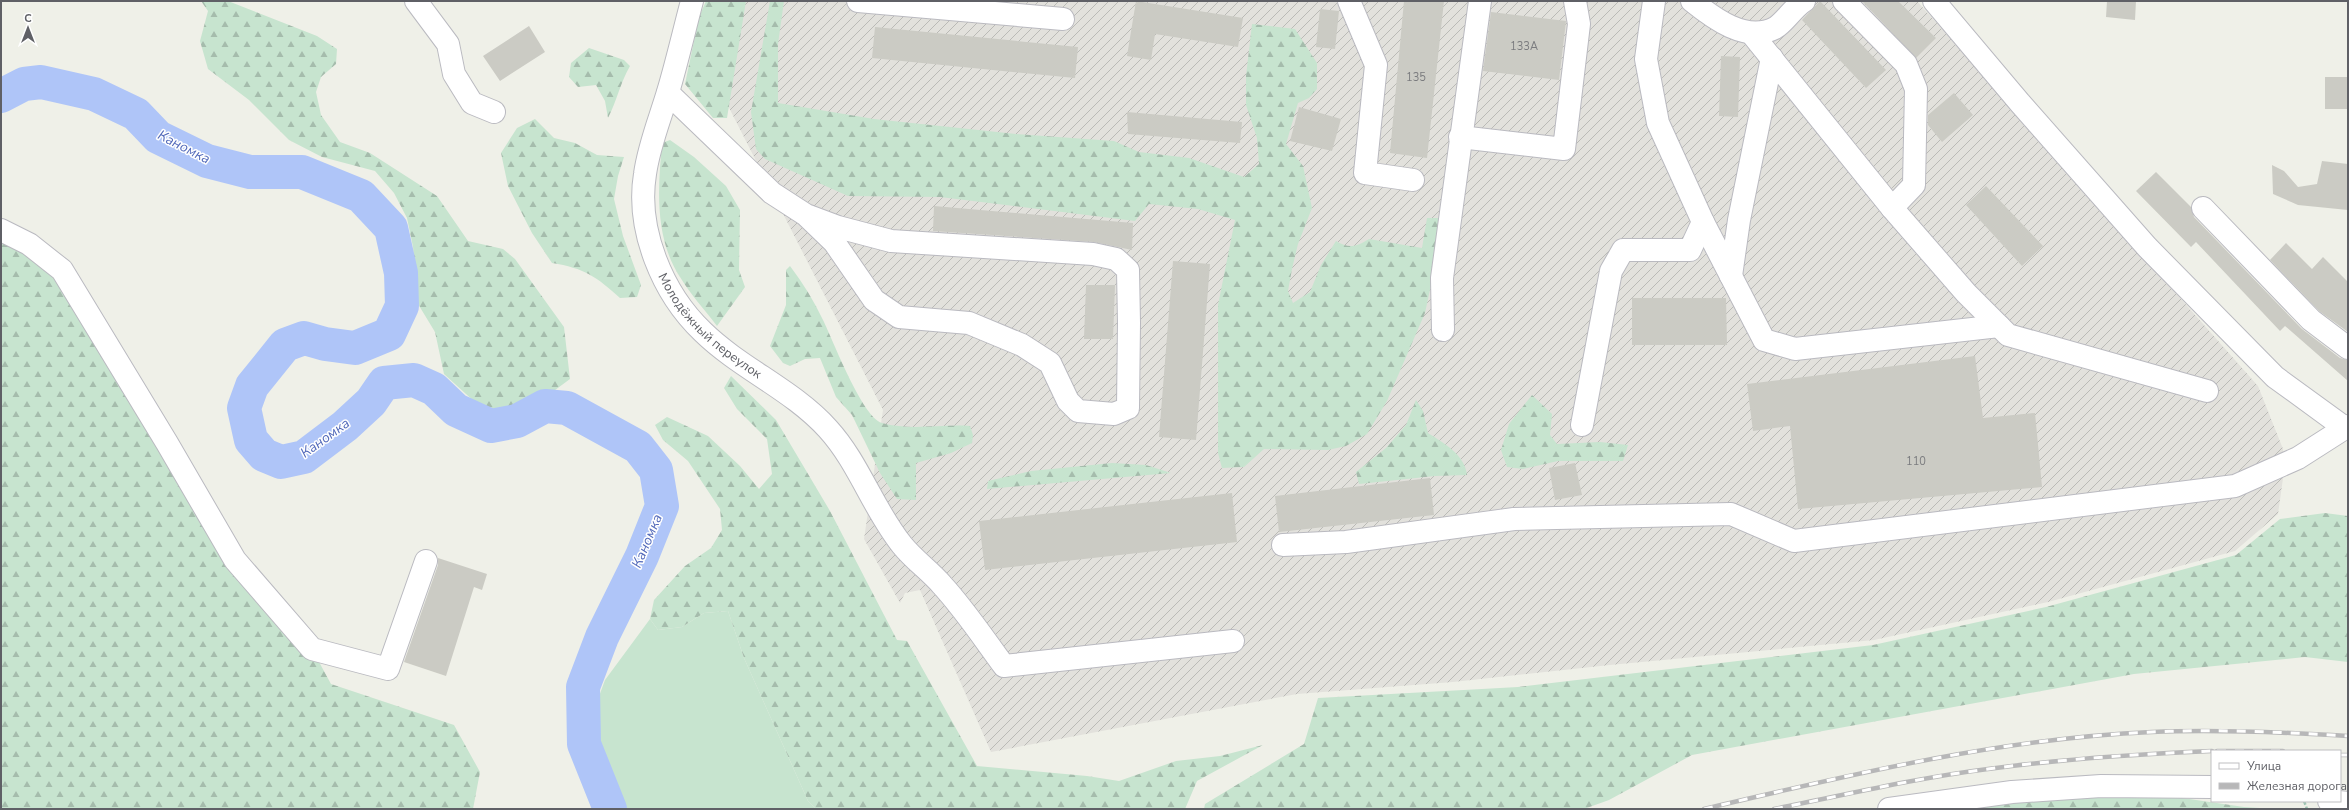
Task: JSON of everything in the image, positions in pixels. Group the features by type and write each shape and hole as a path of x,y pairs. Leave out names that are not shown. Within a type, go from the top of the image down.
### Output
{"street":[{"path":"416,1 448,44 454,74 472,103 494,112"},
{"name":"Молодёжный переулок","path":"692,1 668,93 654,132 646,167 643,204 650,247 660,272 701,331 742,366 806,407 828,429 846,451 902,545 943,586 1004,666 1233,641"},
{"path":"858,1 1063,19"},
{"path":"1349,1 1376,65 1365,173 1413,180"},
{"path":"1443,330 1442,278 1460,137 1480,1"},
{"path":"1460,137 1564,149 1579,24 1575,1"},
{"path":"1654,1 1646,59 1658,123 1703,222 1764,340 1795,349 2000,326"},
{"path":"1692,1 1714,19 1752,34 1892,208 1966,293 2008,335 2207,392"},
{"path":"1752,34 1776,28 1794,7 1804,1"},
{"path":"1844,1 1906,64 1916,89 1914,185 1892,208"},
{"path":"1283,545 1346,542 1514,519 1731,514 1794,541 2234,486 2298,458 2346,427 2275,377 2147,247 2020,103 1934,1"},
{"path":"1731,276 1739,220 1772,58"},
{"path":"668,93 772,193 806,215 838,228 891,241 1093,254 1116,259 1128,270 1128,408 1114,414 1078,411 1068,401 1050,363 1022,345 968,323 899,317 874,300 834,242 806,215"},
{"path":"2203,208 2311,320 2348,348"},
{"path":"1582,425 1611,271 1624,250 1690,250 1703,222"},
{"path":"1,230 29,244 62,270 167,443 235,560 312,649 388,669 426,561"},
{"path":"1889,809 2012,792 2079,788 2199,785 2211,787"}],"shaded area":[{"path":"739,1 1917,1 2258,386 2283,449 2285,464 2278,514 2235,551 2048,602 1874,640 1610,665 1453,682 1297,694 991,752 920,590 905,593 900,603 864,539 883,410 721,92"}],"green space":[{"path":"201,1 228,1 317,36 337,49 336,64 321,77 316,92 321,115 340,142 370,153 437,196 468,241 503,249 515,259 564,327 570,379 547,396 527,414 488,414 444,374 435,332 418,304 413,247 407,218 394,193 375,171 322,157 289,140 249,100 208,69 200,41 208,11"},
{"path":"706,1 746,1 727,118 713,118 685,84 699,17"},
{"path":"770,1 784,1 778,44 778,103 874,119 1016,134 1114,141 1139,152 1189,158 1244,177 1259,164 1257,138 1246,105 1246,76 1252,24 1295,29 1317,63 1317,89 1309,98 1298,103 1286,144 1303,166 1312,208 1298,244 1292,269 1288,291 1293,303 1310,292 1321,265 1336,241 1341,244 1352,246 1369,239 1422,248 1427,218 1439,218 1431,285 1425,313 1387,401 1367,434 1346,446 1328,450 1264,449 1244,467 1222,468 1218,453 1218,305 1235,220 1198,209 1149,204 1135,221 940,197 848,196 765,159 756,149 751,112"},
{"path":"589,48 624,60 630,66 608,118 605,101 596,85 578,87 569,77 571,63"},
{"path":"535,119 554,138 575,143 597,155 624,157 618,176 614,199 623,236 641,285 637,297 620,298 604,284 589,274 563,265 552,263 532,233 508,186 501,153 517,128"},
{"path":"670,140 694,157 726,186 740,210 739,270 745,287 717,326 680,277 666,246 660,212 659,177 662,143"},
{"path":"1,230 45,253 235,560 312,649 331,684 454,725 480,772 473,809 1,809"},
{"path":"790,266 816,306 857,393 874,418 882,423 904,427 970,426 973,435 972,443 951,453 916,463 916,500 897,499 880,473 852,415 836,397 820,358 805,359 790,366 783,363 770,346 786,305 786,270"},
{"path":"731,376 776,420 830,511 897,640 907,641 977,766 1087,776 1119,781 1176,761 1220,756 1263,745 1197,781 1185,809 816,809 808,801 744,658 728,611 704,613 682,627 658,630 650,619 654,600 685,566 711,548 722,530 720,509 688,461 663,440 655,425 667,417 708,436 740,466 759,489 772,474 767,439 737,409 724,388"},
{"path":"1532,395 1552,414 1550,435 1557,444 1600,442 1628,445 1623,461 1558,461 1523,469 1507,467 1501,450 1509,424"},
{"path":"1416,400 1423,411 1428,433 1453,450 1462,461 1467,475 1435,476 1359,484 1356,472 1386,448 1406,425"},
{"path":"1112,463 1146,465 1171,473 987,489 988,481 1031,471"},
{"path":"2325,513 2348,516 2348,662 2305,657 2134,674 1692,755 1609,800 1584,809 1204,809 1205,804 1304,744 1318,698 1518,687 1873,645 2046,607 2236,555 2280,519"},
{"path":"728,611 744,658 808,801 816,809 617,809 599,767 591,718 605,680 650,619 658,630 682,627 704,613"},
{"path":"2155,794 2244,807 2275,809 1958,809 2046,798"}],"building":[{"path":"1136,1 1243,18 1238,47 1155,34 1151,60 1127,56"},
{"path":"1404,1 1444,1 1427,158 1390,153"},
{"path":"1820,1 1886,70 1866,88 1802,20"},
{"path":"1862,1 1898,1 1936,38 1916,58"},
{"path":"2107,1 2136,1 2135,20 2106,17"},
{"path":"1320,9 1339,11 1335,49 1316,47"},
{"path":"1491,12 1566,21 1559,80 1483,71"},
{"path":"529,26 545,52 500,81 483,56"},
{"path":"875,27 1078,47 1075,78 872,58"},
{"path":"1721,56 1740,57 1738,117 1719,116"},
{"path":"2325,77 2348,77 2348,109 2325,109"},
{"path":"1954,93 1973,115 1942,142 1928,125 1928,115"},
{"path":"1299,107 1341,119 1332,151 1290,141"},
{"path":"1127,112 1242,122 1240,143 1128,134"},
{"path":"2322,161 2348,164 2348,210 2298,205 2273,194 2272,165 2284,171 2298,187 2317,184"},
{"path":"2156,172 2191,207 2194,217 2302,329 2340,358 2348,360 2348,381 2285,326 2280,331 2196,242 2191,247 2136,191"},
{"path":"1986,186 2043,246 2022,266 1966,205"},
{"path":"934,206 1133,223 1132,250 1094,242 933,231"},
{"path":"2286,243 2312,269 2323,257 2348,282 2348,332 2319,311 2270,260"},
{"path":"1173,261 1210,264 1196,440 1159,437"},
{"path":"1086,285 1115,285 1113,339 1084,339"},
{"path":"1632,298 1726,298 1727,345 1632,345"},
{"path":"1975,356 1983,418 2035,413 2042,487 1798,509 1790,426 1753,431 1747,384"},
{"path":"1575,463 1582,495 1555,500 1549,468"},
{"path":"1430,478 1434,515 1279,532 1275,496"},
{"path":"1232,493 1237,542 985,570 979,521"},
{"path":"438,558 487,574 482,590 474,587 446,676 404,662 438,565"}],"waterway":[{"name":"Каномка","path":"1,96 24,84 41,82 94,94 136,114 158,137 207,161 250,172 302,172 361,196 391,228 401,273 402,306 389,334 355,348 325,344 304,338 285,345 252,386 244,408 251,440 264,455 281,462 304,457 345,426 371,402 384,383 414,380 434,389 456,410 491,426 517,421 545,406 567,408 638,447 656,470 662,506 642,556 602,637 583,687 584,744 610,809"}],"railway":[{"path":"1704,809 1870,771 1983,750 2040,742 2096,736 2176,731 2250,731 2348,736"},
{"path":"1774,809 1907,782 1988,769 2100,757 2211,751"},
{"path":"2341,755 2348,755"}]}
